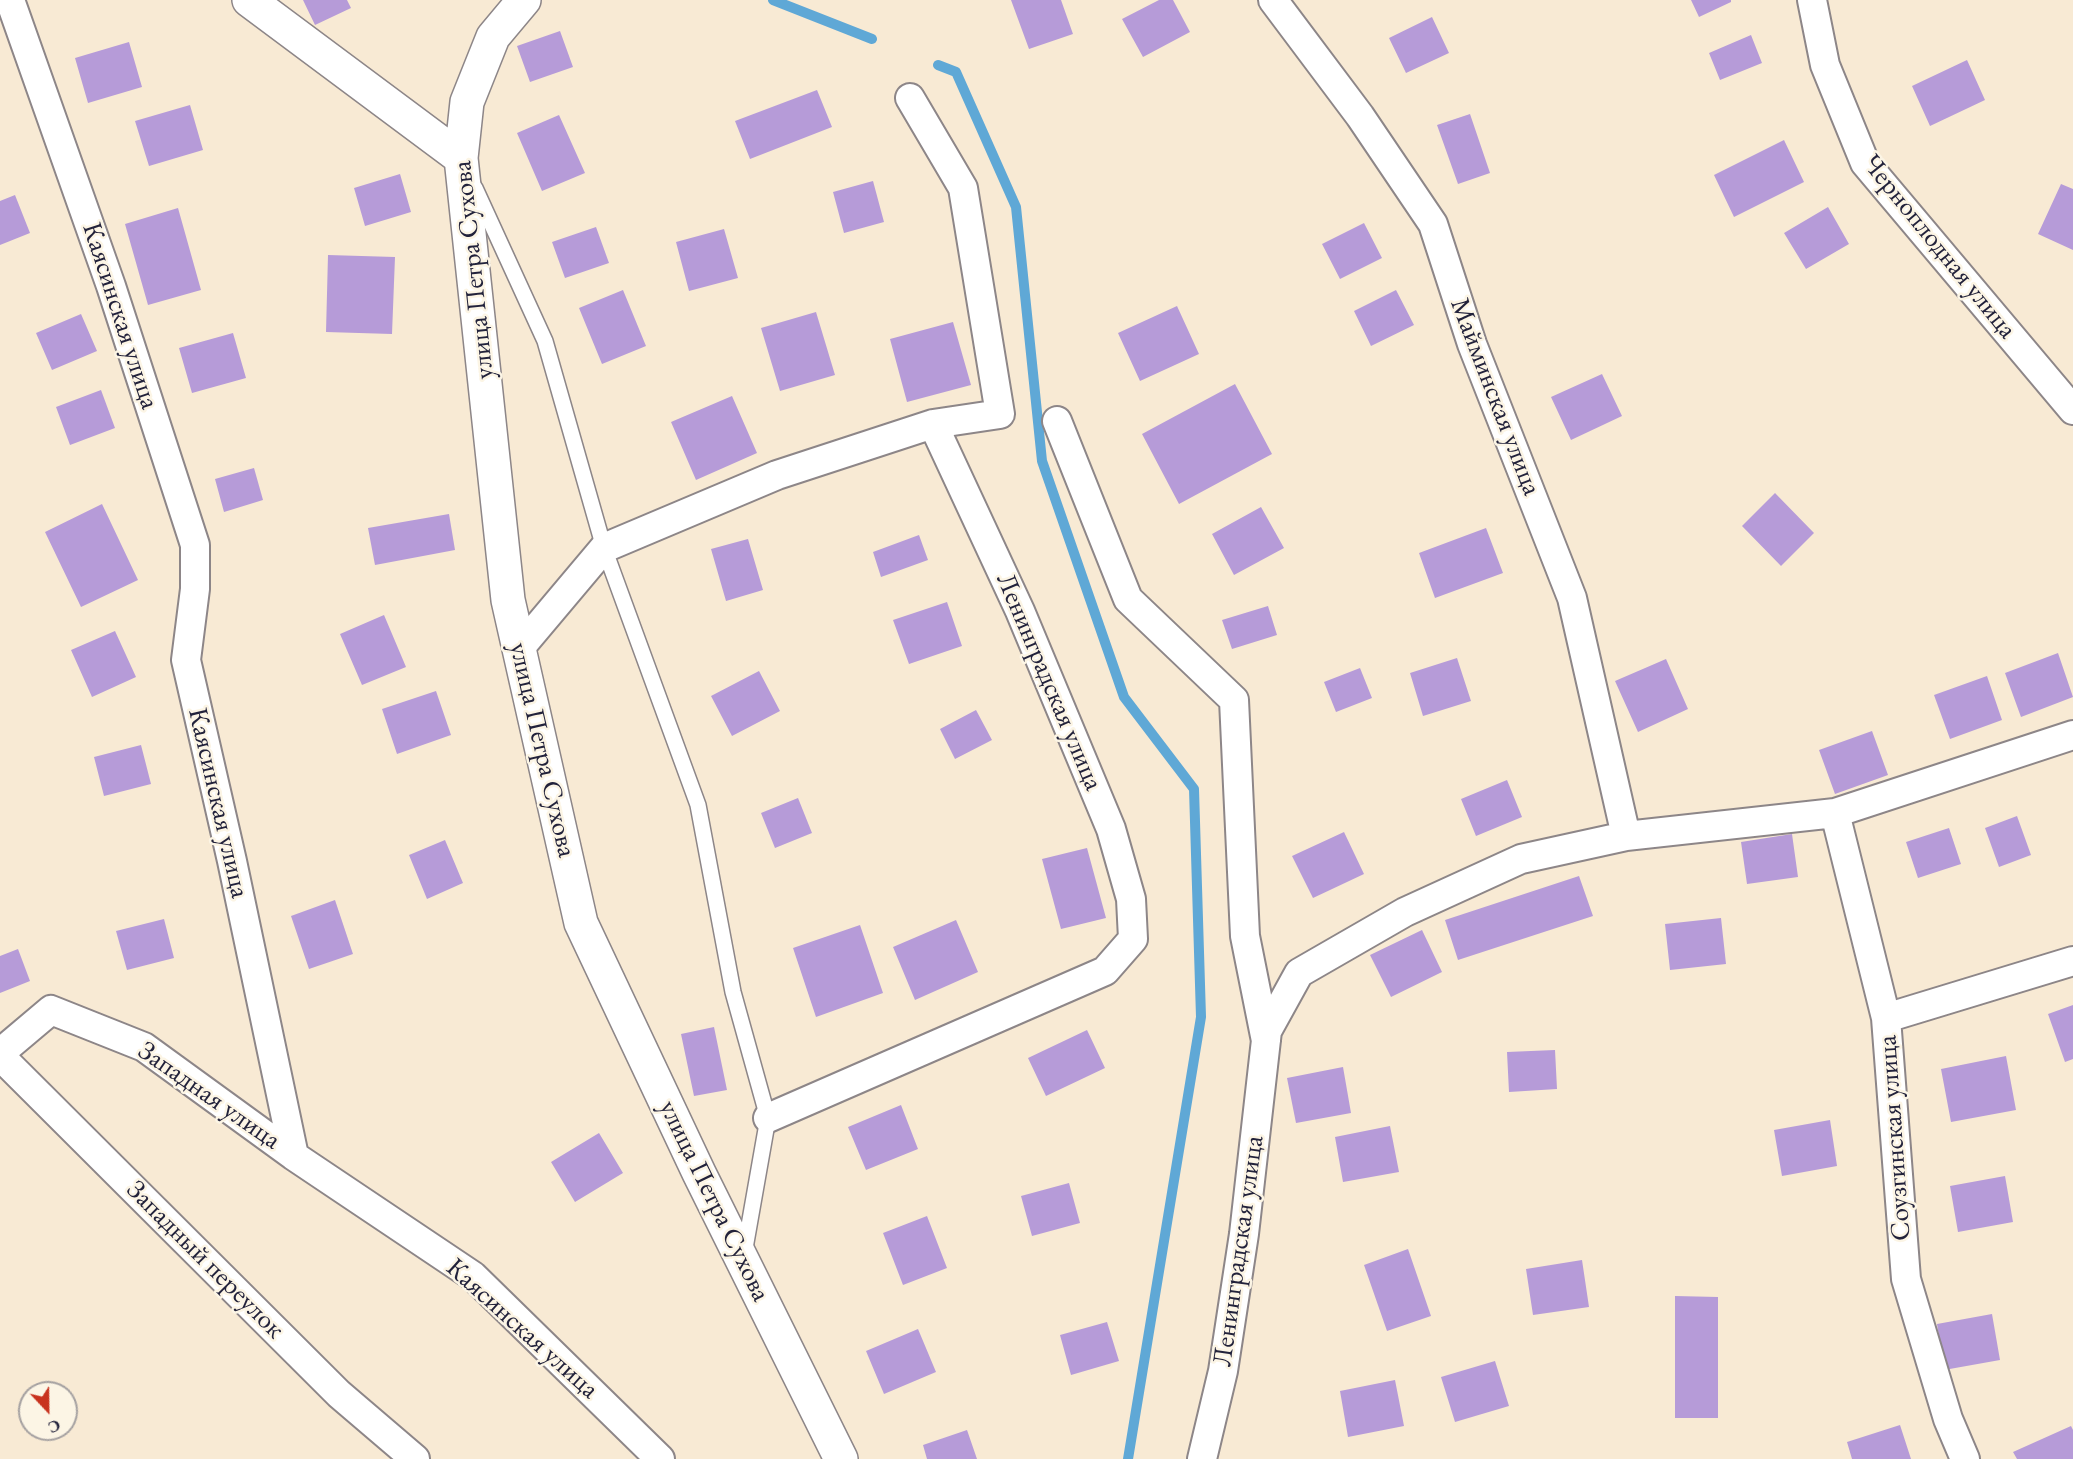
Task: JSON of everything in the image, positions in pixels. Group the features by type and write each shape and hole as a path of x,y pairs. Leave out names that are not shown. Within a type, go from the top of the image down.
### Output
{"street":[{"name":"Каясинская улица","path":"10,0 111,286 195,546 195,589 186,660 232,861 294,1156 473,1276 660,1459"},
{"path":"249,0 461,158"},
{"name":"улица Петра Сухова","path":"524,0 493,37 467,102 461,158 508,600 581,923 742,1260 841,1459"},
{"name":"Майминская улица","path":"1273,0 1359,116 1433,224 1472,344 1572,598 1626,836"},
{"name":"Черноплодная улица","path":"1812,0 1825,65 1865,162 2073,410"},
{"path":"519,649 604,548 777,475 933,424 1000,414 963,188 910,98"},
{"name":"Ленинградская улица","path":"1057,421 1128,599 1234,700 1245,936 1266,1041"},
{"name":"Ленинградская улица","path":"768,1118 1105,971 1133,939 1131,899 1111,829 1020,611 933,424"},
{"name":"Ленинградская улица","path":"1202,1459 1223,1371 1239,1268 1267,1031 1299,973 1405,912 1521,859 1626,836 1834,813 2073,735"},
{"name":"Соузгинская улица","path":"1834,813 1886,1018 1906,1279 1948,1419 1965,1459"},
{"path":"1886,1018 2073,961"},
{"name":"Западная улица","path":"0,1054 51,1010 144,1047 294,1156"},
{"name":"Западный переулок","path":"0,1054 339,1394 415,1459"}],"lane":[{"path":"461,158 545,341 604,548 698,806 733,992 768,1118 742,1260"}],"building":[{"path":"303,0 347,0 351,8 315,25"},
{"path":"1011,0 1061,0 1073,34 1029,49"},
{"path":"1159,0 1173,0 1190,32 1143,57 1122,19"},
{"path":"1691,0 1731,0 1731,2 1699,17"},
{"path":"1432,17 1449,53 1406,73 1389,38"},
{"path":"560,31 573,67 530,82 517,46"},
{"path":"1751,35 1762,63 1720,80 1709,53"},
{"path":"129,42 142,87 88,103 75,58"},
{"path":"1967,60 1985,100 1930,126 1912,86"},
{"path":"817,90 832,127 750,159 735,121"},
{"path":"190,105 203,150 149,166 135,121"},
{"path":"1470,114 1490,173 1458,184 1437,125"},
{"path":"559,115 585,173 542,191 517,133"},
{"path":"1784,140 1804,182 1734,217 1714,175"},
{"path":"400,174 411,212 365,226 354,188"},
{"path":"873,181 884,222 844,233 833,192"},
{"path":"2061,184 2073,189 2073,250 2038,234"},
{"path":"15,195 30,233 0,245 0,201"},
{"path":"1828,207 1849,244 1806,269 1784,233"},
{"path":"178,208 201,290 148,305 125,224"},
{"path":"1364,223 1382,258 1340,279 1322,244"},
{"path":"596,227 609,263 565,278 552,242"},
{"path":"724,229 738,278 689,291 676,242"},
{"path":"328,255 395,257 392,334 326,332"},
{"path":"623,290 646,346 602,364 579,308"},
{"path":"1396,290 1414,325 1371,346 1354,311"},
{"path":"1177,306 1199,354 1140,381 1118,333"},
{"path":"816,312 835,375 780,391 761,328"},
{"path":"81,314 97,351 52,370 36,333"},
{"path":"953,322 971,385 907,402 890,339"},
{"path":"233,333 246,378 192,393 179,348"},
{"path":"1602,374 1622,416 1571,440 1551,397"},
{"path":"1235,384 1272,454 1179,504 1142,434"},
{"path":"101,390 115,428 70,445 56,407"},
{"path":"732,396 757,453 696,480 671,422"},
{"path":"254,468 263,500 224,512 215,479"},
{"path":"1775,493 1814,533 1781,566 1742,526"},
{"path":"102,504 138,580 81,607 45,532"},
{"path":"1261,507 1284,548 1234,575 1212,534"},
{"path":"449,514 455,550 375,565 368,528"},
{"path":"1486,528 1503,573 1435,598 1419,553"},
{"path":"919,535 928,560 881,577 873,552"},
{"path":"748,539 763,590 726,601 711,549"},
{"path":"947,602 962,646 909,664 893,620"},
{"path":"1268,606 1277,635 1232,649 1222,620"},
{"path":"384,615 406,667 362,685 340,634"},
{"path":"115,631 136,677 92,697 71,650"},
{"path":"2058,653 2073,697 2021,717 2005,673"},
{"path":"1457,658 1471,701 1423,716 1410,673"},
{"path":"1666,659 1688,709 1638,732 1615,681"},
{"path":"1360,668 1372,698 1336,712 1324,682"},
{"path":"759,671 780,711 732,736 711,696"},
{"path":"1987,676 2002,720 1950,739 1934,695"},
{"path":"436,691 451,735 397,754 382,709"},
{"path":"976,710 992,740 955,759 940,729"},
{"path":"1872,731 1888,775 1835,794 1819,750"},
{"path":"141,745 151,784 104,796 94,757"},
{"path":"1507,780 1522,817 1476,836 1461,799"},
{"path":"798,798 812,833 775,848 761,813"},
{"path":"2017,816 2031,855 1999,867 1985,828"},
{"path":"1949,828 1961,864 1918,878 1906,842"},
{"path":"1344,832 1364,874 1313,898 1292,856"},
{"path":"1792,834 1798,877 1747,884 1741,842"},
{"path":"445,840 463,883 427,899 409,855"},
{"path":"1087,848 1106,918 1061,929 1042,859"},
{"path":"1579,876 1593,916 1458,960 1445,920"},
{"path":"335,900 353,954 309,969 291,916"},
{"path":"1721,918 1726,964 1670,970 1665,924"},
{"path":"164,919 174,958 127,970 116,931"},
{"path":"956,920 978,972 915,1000 893,947"},
{"path":"860,925 883,993 816,1017 793,948"},
{"path":"1422,930 1442,972 1391,997 1370,955"},
{"path":"18,949 30,981 0,993 0,956"},
{"path":"2073,1005 2073,1059 2065,1062 2048,1014"},
{"path":"714,1027 727,1090 694,1096 681,1034"},
{"path":"1087,1030 1105,1068 1046,1096 1028,1058"},
{"path":"1555,1050 1557,1089 1509,1092 1507,1052"},
{"path":"2006,1056 2016,1110 1951,1122 1941,1069"},
{"path":"1343,1067 1351,1113 1296,1123 1287,1078"},
{"path":"901,1105 918,1149 866,1170 848,1127"},
{"path":"1830,1120 1837,1166 1782,1176 1774,1130"},
{"path":"1390,1126 1399,1172 1343,1182 1335,1137"},
{"path":"599,1133 623,1173 575,1202 551,1162"},
{"path":"2005,1176 2013,1222 1958,1232 1950,1186"},
{"path":"1069,1183 1080,1223 1032,1236 1021,1196"},
{"path":"927,1216 947,1268 903,1285 883,1233"},
{"path":"1408,1249 1431,1316 1387,1331 1364,1265"},
{"path":"1582,1260 1589,1307 1533,1315 1526,1269"},
{"path":"1675,1296 1718,1297 1718,1418 1675,1418"},
{"path":"1992,1314 2000,1360 1944,1370 1937,1324"},
{"path":"1107,1322 1119,1361 1071,1375 1060,1335"},
{"path":"918,1329 936,1372 884,1394 866,1351"},
{"path":"1495,1361 1509,1406 1455,1422 1441,1377"},
{"path":"1395,1380 1404,1426 1348,1437 1340,1391"},
{"path":"1900,1425 1911,1459 1852,1459 1847,1442"},
{"path":"2071,1426 2073,1459 2017,1459 2013,1452"},
{"path":"967,1430 977,1459 927,1459 923,1445"}],"waterway":[{"path":"773,0 872,39"},
{"path":"938,65 956,72 1016,207 1042,461 1124,697 1194,789 1201,1017 1128,1459"}]}
